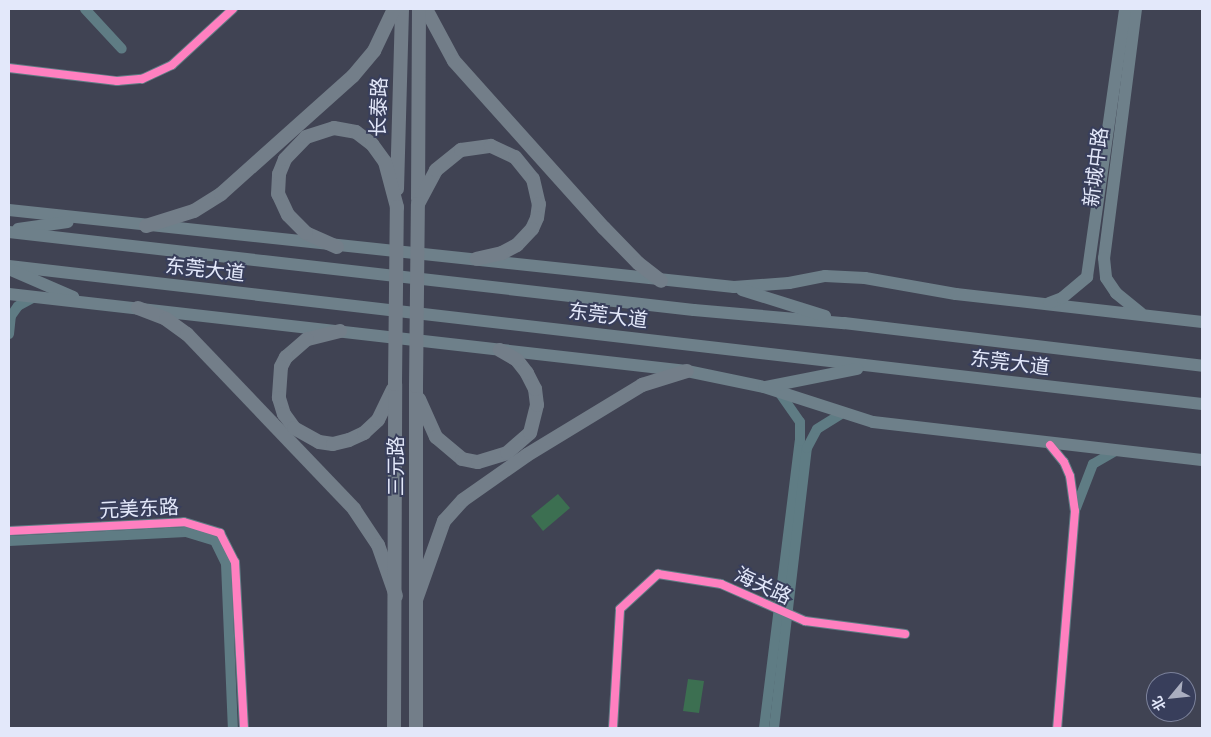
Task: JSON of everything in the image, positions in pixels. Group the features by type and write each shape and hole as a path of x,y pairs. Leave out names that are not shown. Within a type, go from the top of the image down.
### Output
{"highway":[{"path":"146,226 194,211 221,194 352,76 374,52 394,9"},
{"name":"长泰路","path":"396,207 402,9"},
{"name":"长泰路","path":"418,204 419,9"},
{"path":"426,9 454,61 604,228 638,263 661,281"},
{"path":"337,247 306,233 288,215 278,194 279,174 285,159 306,138 334,128 356,132 372,144 385,162 396,207"},
{"path":"418,204 436,170 461,150 491,146 504,150 526,167 533,178 539,204 532,229 517,245 502,253 477,259"},
{"name":"三元路","path":"416,728 418,204"},
{"name":"三元路","path":"394,728 396,207"},
{"path":"138,308 166,319 187,334 354,509 378,545 396,596"},
{"path":"340,331 307,339 286,357 281,366 279,398 284,414 294,428 319,442 349,440 364,433 378,420 395,384"},
{"path":"416,386 428,423 450,450 462,459 478,462 494,460 520,445 530,433 537,405 535,389 527,373 517,360 500,350"},
{"path":"416,600 444,521 463,500 527,455 642,385 687,371"}],"main road":[{"name":"新城中路","path":"1048,304 1062,298 1087,277 1125,9"},
{"name":"新城中路","path":"1136,9 1104,258 1106,278 1116,294 1143,314"},
{"path":"9,210 337,247 477,259 661,281 734,287 789,284 825,276 857,278 1048,304 1202,322"},
{"path":"9,231 85,219"},
{"name":"东莞大道","path":"9,231 685,309 844,323 1202,366"},
{"path":"9,268 87,303"},
{"name":"东莞大道","path":"9,268 1202,404"},
{"path":"734,287 844,323"},
{"path":"9,294 687,371 764,387 841,414 920,429 1114,452 1202,460"},
{"path":"764,387 869,366"}],"street":[{"path":"85,9 122,48"},
{"path":"9,68 117,81 142,79 172,65 233,9"},
{"path":"9,334 11,316 18,306 34,297"},
{"path":"774,728 800,442 800,422 779,392"},
{"path":"764,728 807,448 818,429 841,414"},
{"path":"1050,444 1064,462 1070,476 1075,511"},
{"path":"1057,728 1075,511 1086,476 1093,464 1114,452"},
{"name":"元美东路","path":"9,531 184,522 220,533 235,562 244,728"},
{"name":"元美东路","path":"9,541 186,532 215,541 226,564 233,728"},
{"name":"海关路","path":"613,728 620,609 658,574 721,584 783,614 805,621 905,634"}],"green space":[{"path":"558,494 570,508 543,531 531,516"},
{"path":"688,679 704,681 699,713 683,711"}],"cycle path":[{"path":"9,68 117,81 142,79 172,65 233,9"},
{"path":"1050,445 1064,462 1070,476 1075,511 1057,728"},
{"path":"9,531 184,522 220,533 235,562 244,728"},
{"path":"613,728 620,609 658,574 721,584 805,621 905,634"}]}
